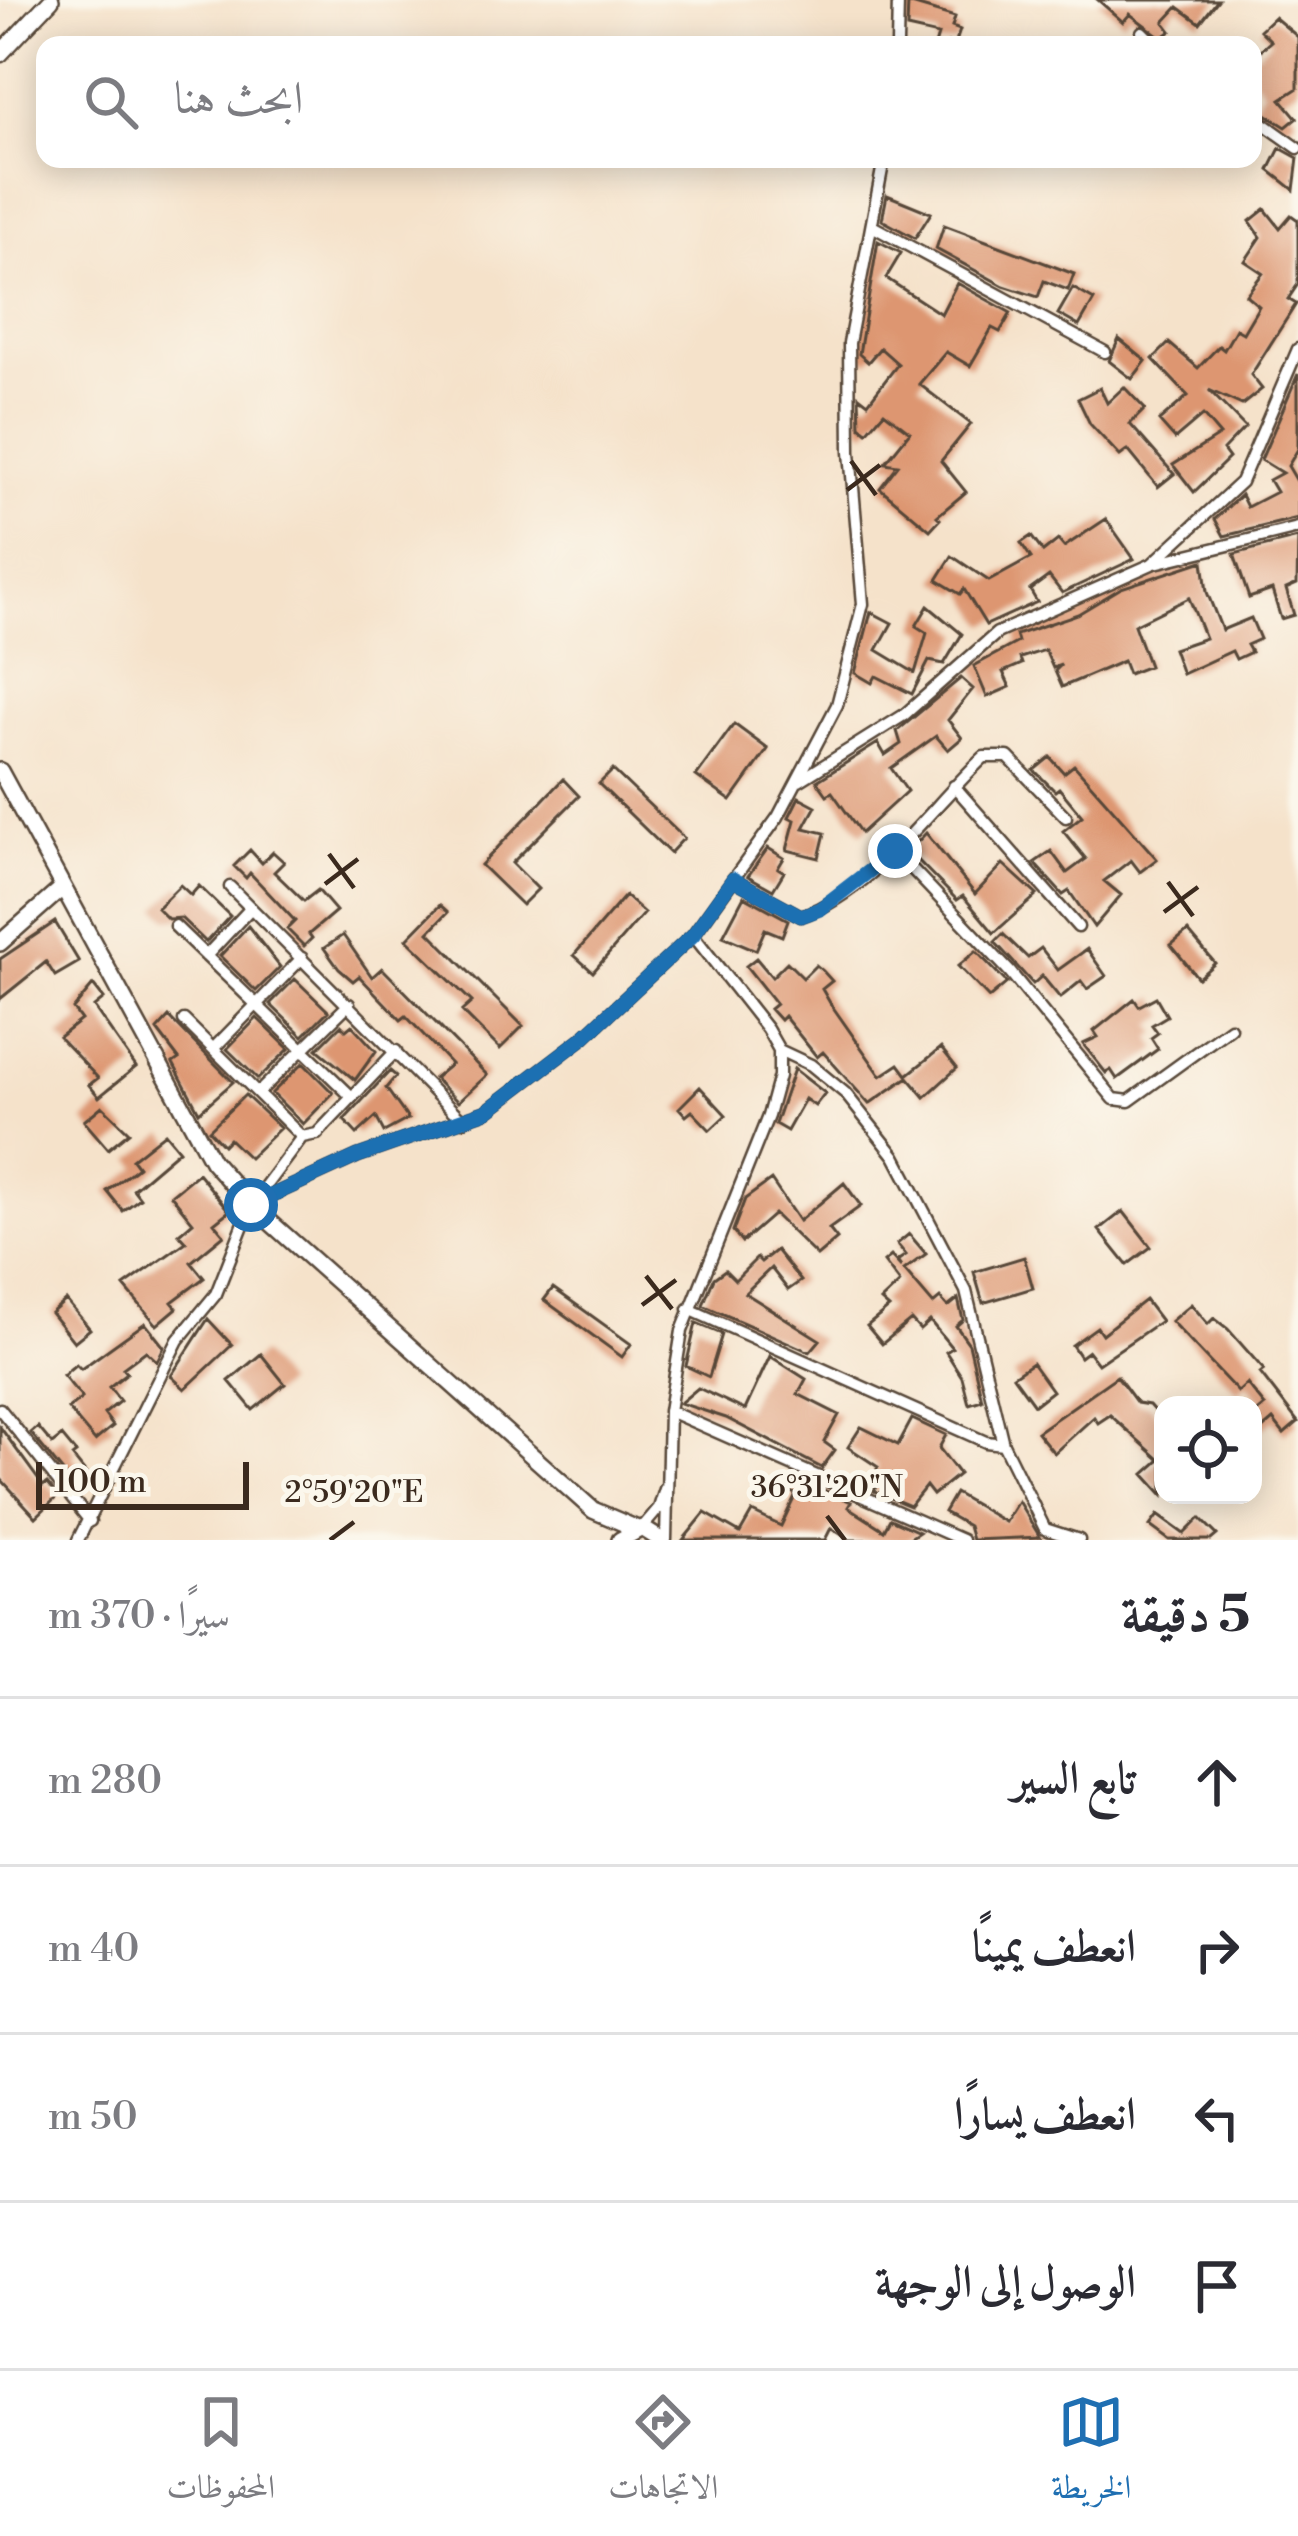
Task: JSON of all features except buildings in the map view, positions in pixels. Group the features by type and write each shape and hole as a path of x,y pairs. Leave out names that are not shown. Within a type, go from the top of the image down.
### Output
{"street":[{"path":"0,54 51,0"},
{"path":"897,36 898,0"},
{"path":"1142,32 1146,36"},
{"path":"1262,122 1298,148"},
{"path":"251,1205 358,1156 487,1111 584,1037 693,935 796,782 837,705 863,604 850,452 849,343 882,168"},
{"path":"872,226 1105,352"},
{"path":"1152,564 1241,482 1298,350"},
{"path":"796,782 904,716 997,633 1152,564 1298,528"},
{"path":"733,879 801,916 820,909 895,851 984,757 1008,757 1066,817"},
{"path":"0,770 212,1161 251,1205 592,1510 611,1540"},
{"path":"954,786 1078,927"},
{"path":"895,851 1010,972 1114,1099 1129,1101 1230,1028"},
{"path":"230,887 463,1121"},
{"path":"0,944 61,889"},
{"path":"206,956 251,908"},
{"path":"175,926 352,1097"},
{"path":"693,935 779,1050 811,1065 845,1094 895,1156 966,1291 1003,1444 1045,1528 1079,1540"},
{"path":"214,1048 302,958"},
{"path":"260,1091 349,1004"},
{"path":"184,1020 302,1137"},
{"path":"592,1510 668,1539 669,1411 689,1309 769,1116 779,1050"},
{"path":"78,1540 178,1340 217,1294 251,1205 302,1137 316,1135 397,1051"},
{"path":"689,1309 986,1442 1003,1444"},
{"path":"0,1409 90,1521"},
{"path":"669,1411 962,1540"},
{"path":"620,1540 659,1508 668,1480"}],"route":[{"path":"251,1205 358,1156 487,1111 584,1037 693,935 733,879 801,916 820,909 895,851"}]}
